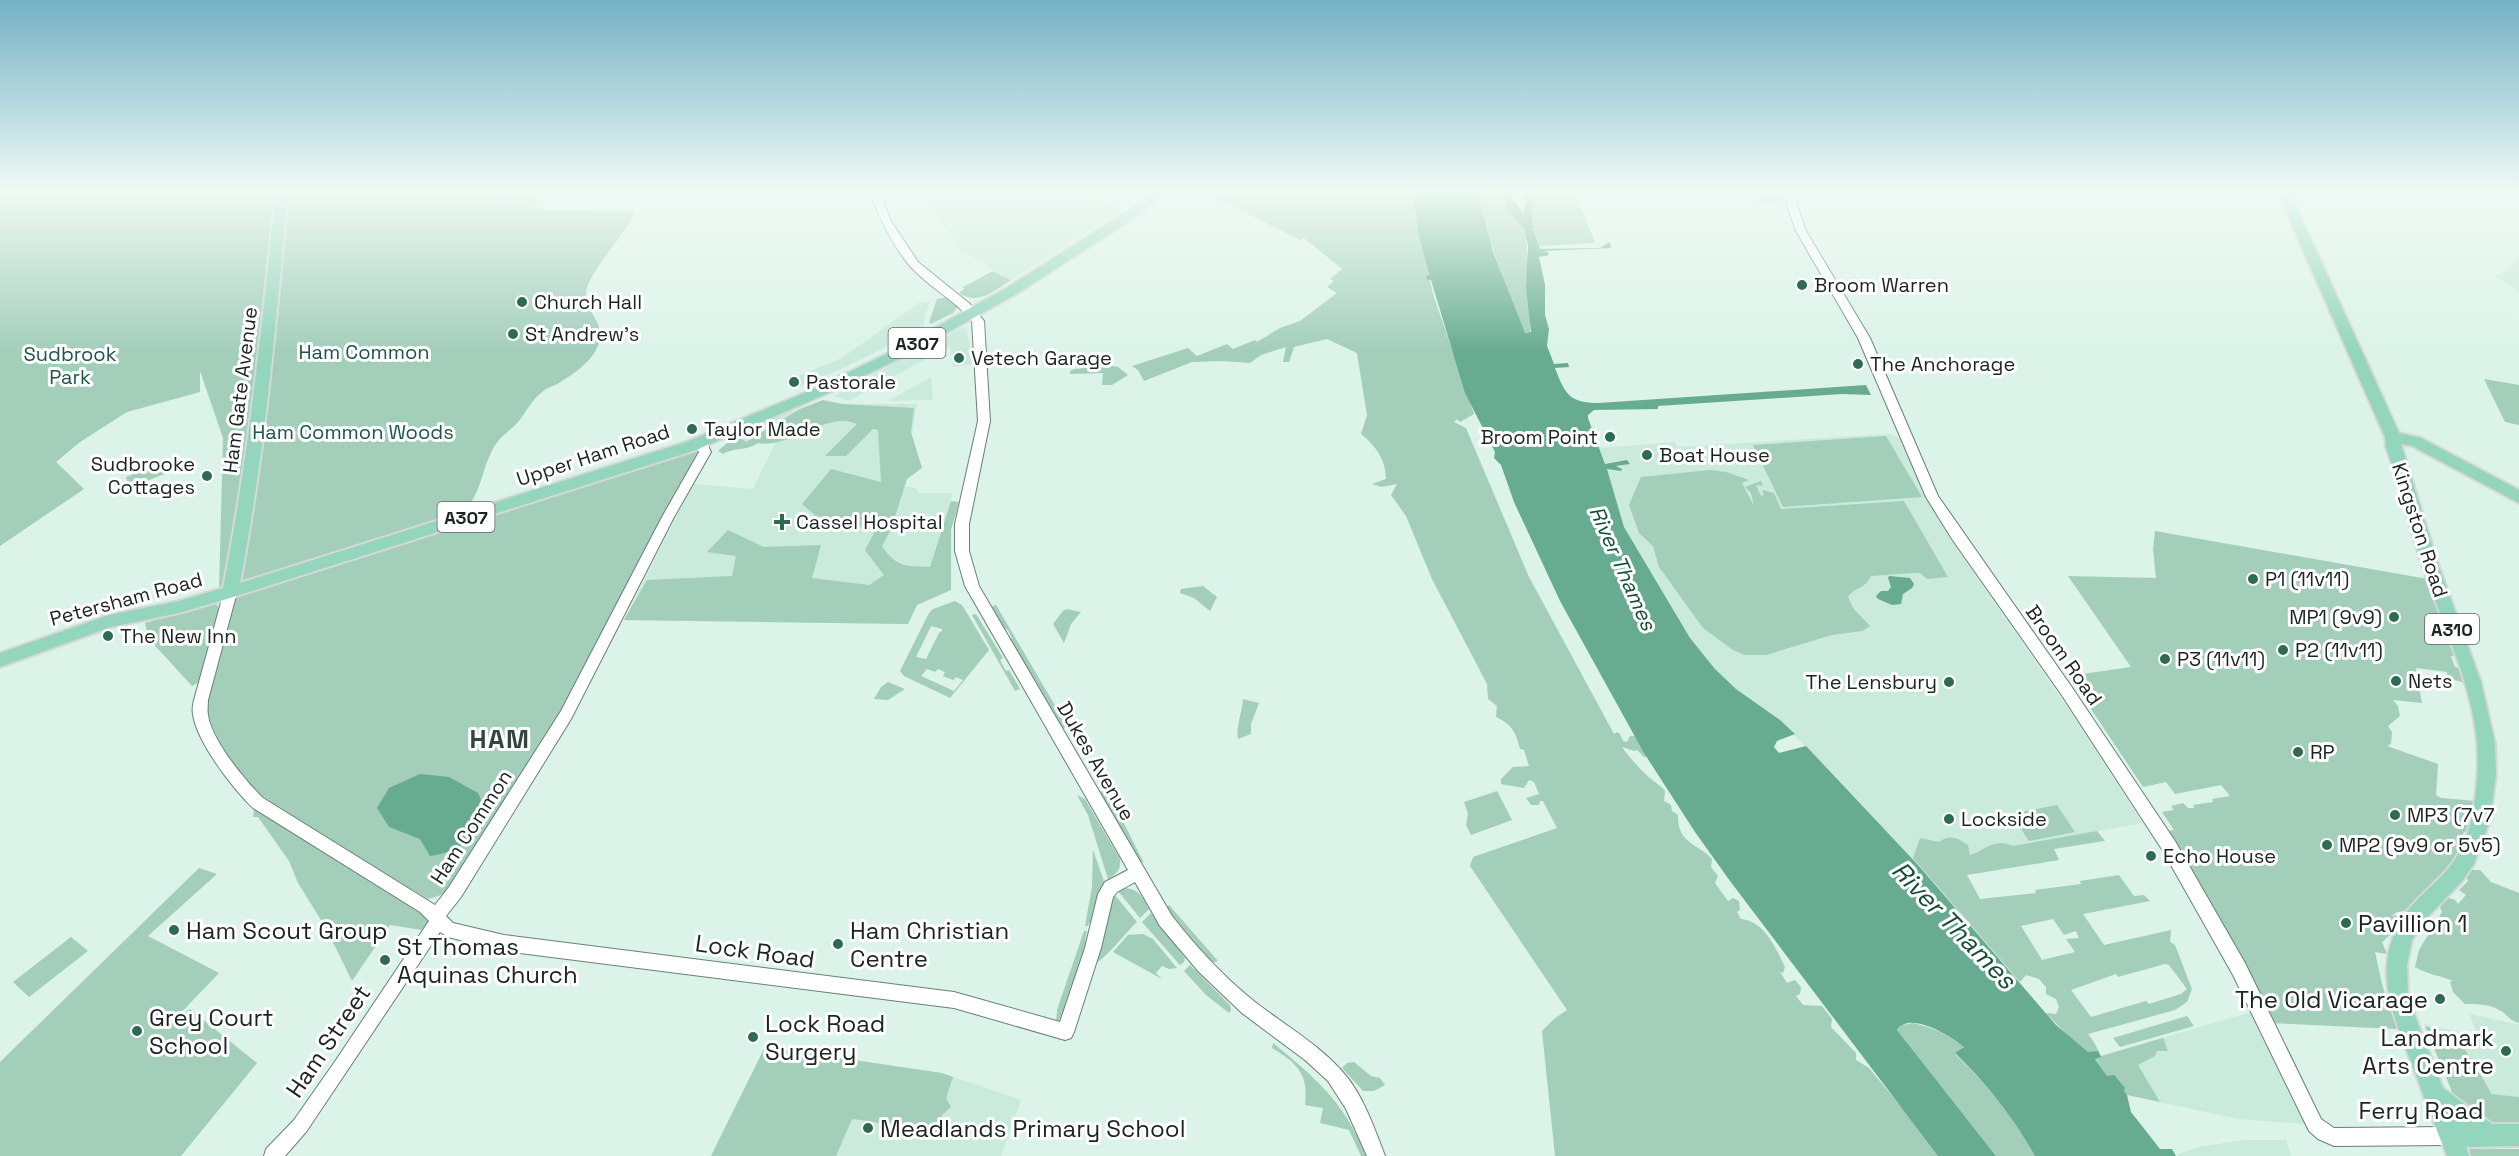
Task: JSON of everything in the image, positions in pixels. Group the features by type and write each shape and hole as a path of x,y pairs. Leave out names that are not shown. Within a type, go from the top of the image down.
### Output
{"main road":[{"name":"Ham Gate Avenue","path":"230,592 245,517 265,366 277,245"},
{"name":"A307","path":"973,313 1084,245"},
{"name":"Kingston Road","path":"2307,245 2392,437 2430,563 2482,720 2488,750 2484,806 2462,867 2411,920 2397,955 2396,986 2401,1008 2454,1146"},
{"name":"Upper Ham Road","path":"230,592 701,442 860,372 973,313"},
{"path":"2392,437 2416,442 2519,497"},
{"name":"Petersham Road","path":"0,660 109,621 179,607 230,592"},
{"path":"2436,1095 2460,1116 2492,1137"},
{"name":"Ferry Road","path":"2454,1146 2492,1137 2519,1135"}],"street":[{"path":"902,245 914,264 973,313"},
{"name":"Broom Road","path":"1809,245 1864,338 1932,497 2066,690 2169,846 2239,969 2312,1120 2324,1132"},
{"name":"Dukes Avenue","path":"973,313 979,328 984,421 962,524 963,551 969,577 984,609 1137,873 1179,938 1242,1002 1324,1066 1342,1085 1365,1126 1376,1156"},
{"name":"Ham Common","path":"230,592 200,707 203,727 207,735 242,788 258,803 426,907 438,919 566,715 668,517 705,452 701,442"},
{"name":"Lock Road","path":"438,919 453,931 504,943 954,1000 1065,1032 1092,948 1106,894 1111,886 1137,873"},
{"name":"Ham Street","path":"273,1156 300,1126 438,919"},
{"name":"Ferry Road","path":"2324,1132 2334,1137 2454,1146"}],"shaded area":[{"path":"956,245 1067,245 1011,280"},
{"path":"2519,259 2519,292 2495,276 2508,270"},
{"path":"920,302 929,302 923,328 848,366 801,386 791,388 786,381 842,358"},
{"path":"963,327 967,328 972,364 953,367 950,346 848,401 834,396"},
{"path":"931,377 933,399 888,401"},
{"name":"Cassel Hospital","path":"825,401 846,404 917,404 903,487 914,487 920,493 953,493 930,567 908,624 624,620 693,484 753,489 774,446 778,425 746,443 726,436 758,422"},
{"path":"1889,434 1900,438 1923,490 1956,547 2078,723 2142,823 1919,866 1780,720 1736,689 1715,669 1690,638 1624,527 1607,469 1621,471 1615,467 1630,463 1627,460 1605,464 1600,448 1675,442 1677,447"},
{"path":"2252,1012 2306,1124 2238,1119 2160,1102 2126,1048"},
{"path":"2470,1014 2519,1025 2519,1122 2455,1099 2424,1024 2477,1036"},
{"name":"Meadlands Primary School","path":"765,1047 942,1073 1021,1100 1001,1156 711,1156"},
{"path":"2243,1140 2286,1140 2291,1156 2179,1156 2178,1154 2199,1147"}],"green space":[{"name":"Ham Common Woods","path":"0,245 614,245 593,275 586,292 586,299 600,332 600,339 594,354 574,373 538,396 519,421 499,440 493,448 475,497 462,513 219,591 223,438 200,371 200,392 127,412 80,442 56,462 84,489 0,546"},
{"path":"1313,245 1421,245 1434,297 1474,414 1460,422 1457,419 1454,422 1466,428 1529,577 1614,734 1617,732 1623,741 1627,742 1630,736 1637,736 1647,756 1644,757 1637,750 1622,747 1651,779 1664,789 1664,801 1671,805 1672,811 1678,815 1681,832 1689,842 1712,859 1711,867 1718,876 1715,883 1728,901 1733,898 1739,901 1740,910 1737,912 1741,919 1757,925 1769,937 1785,967 1783,973 1780,972 1787,983 1795,980 1801,987 1800,994 1796,996 1803,1005 1822,1006 1832,1019 1831,1027 1856,1053 1856,1060 1869,1068 1934,1147 1938,1156 1555,1156 1542,1031 1567,1010 1470,866 1473,857 1557,828 1543,801 1540,801 1539,805 1531,805 1526,798 1539,794 1534,782 1529,780 1524,788 1501,784 1501,779 1513,767 1529,766 1524,750 1520,749 1510,726 1496,717 1497,706 1488,699 1487,684 1432,579 1406,516 1391,495 1397,484 1382,487 1372,484 1386,479 1386,472 1379,454 1361,434 1367,415 1357,353 1327,339 1294,347 1289,362 1283,362 1286,347 1261,355 1250,363 1192,362 1144,381 1138,370 1132,366 1188,348 1197,356 1227,344 1233,349 1255,340 1257,342 1280,328 1300,321 1337,293 1327,287 1334,281 1330,279 1342,269"},
{"path":"1492,245 1526,245 1529,263 1530,333 1524,332"},
{"path":"993,271 1011,280 979,298 966,297 959,293 964,289 963,287"},
{"path":"947,297 958,306 953,313 931,324 929,322 937,299"},
{"path":"1107,365 1118,367 1128,375 1112,385 1102,385 1103,373 1070,374 1070,371 1075,369"},
{"path":"2484,379 2519,385 2519,425 2505,422"},
{"path":"823,400 841,404 914,408 911,432 922,468 907,479 891,529 882,546 897,562 930,567 951,501 959,502 951,530 951,590 917,605 908,624 624,620 647,580 732,576 736,556 707,552 728,530 764,547 821,545 812,578 869,585 884,575 865,550 875,531 816,516 802,504 831,469 881,482 878,430 873,429 846,456 825,456 857,424 846,421 833,422 782,441 769,444 758,443 723,454 718,451 736,435 746,442 800,409"},
{"path":"1886,436 1922,497 1783,507 1753,445"},
{"path":"693,449 699,450 549,735 448,893 428,899 269,801 242,778 215,734 210,722 207,701 236,595"},
{"path":"168,461 172,471 129,488 126,477"},
{"path":"1710,470 1726,472 1749,480 1742,483 1754,506 1751,493 1745,487 1761,481 1763,486 1756,485 1761,496 1764,495 1762,490 1774,493 1781,509 1904,501 1948,577 1927,579 1920,573 1871,576 1866,584 1848,597 1853,608 1870,626 1862,631 1832,635 1766,655 1745,655 1733,650 1703,628 1659,567 1653,546 1639,533 1629,505 1641,477"},
{"path":"2155,531 2422,578 2429,577 2440,602 2436,605 2447,624 2444,630 2448,634 2447,639 2457,655 2451,656 2455,667 2462,669 2466,680 2462,682 2448,678 2447,672 2416,668 2422,703 2393,700 2398,706 2400,716 2388,726 2392,732 2391,744 2387,746 2438,764 2436,795 2441,798 2476,801 2478,825 2469,824 2462,836 2466,841 2464,845 2459,845 2457,848 2461,852 2452,864 2449,864 2451,867 2447,867 2448,870 2432,882 2434,885 2426,890 2427,894 2404,911 2391,916 2399,915 2406,922 2382,942 2387,954 2375,952 2382,984 2397,1029 2270,1023 2167,831 2174,830 2162,812 2174,810 2171,806 2183,803 2188,808 2194,808 2193,805 2213,802 2212,799 2230,796 2221,785 2175,794 2166,782 2143,787 2069,676 2131,667 2068,576 2156,578 2153,549"},
{"path":"1203,586 1217,597 1210,611 1194,598 1180,593 1181,589"},
{"path":"955,601 962,605 989,650 950,698 904,676 900,671 933,609","holes":["931,626 942,629 942,631 926,659 916,657","927,669 935,672 938,669 945,672 943,676 953,680 956,677 963,680 954,691 921,676"]},
{"path":"215,602 219,608 201,681 192,686 149,639 145,623"},
{"path":"996,605 1067,726 1062,729 1009,639 1012,638 1008,630 1002,627 991,607"},
{"path":"1067,609 1081,612 1071,624 1064,643 1053,624"},
{"path":"976,614 1003,658 1000,660 1006,671 1009,670 1020,689 1015,691 972,615"},
{"path":"888,682 905,689 888,700 874,699 881,687"},
{"path":"1243,699 1259,703 1251,724 1251,734 1238,739 1238,729"},
{"path":"1107,790 1144,863 1138,859 1099,792"},
{"path":"1497,791 1512,820 1471,835 1466,825 1468,814 1464,802"},
{"path":"1077,795 1085,799 1120,859 1118,871 1108,879 1088,815"},
{"path":"2057,805 2075,832 2029,841 2011,814"},
{"path":"254,808 428,917 430,921 422,930 390,925 352,981 326,928 298,883 289,861 258,817 253,817"},
{"path":"2097,831 2105,841 2054,849 2059,860 1967,875 1980,899 2036,893 2035,890 2081,884 2080,881 2119,875 2134,896 2144,895 2150,901 2083,914 2104,945 2171,930 2170,942 2175,945 2192,989 2187,1002 2175,1010 2088,1034 2101,1056 2163,1038 2168,1051 2157,1051 2155,1056 2138,1065 2160,1102 2127,1095 2107,1076 2095,1058 2070,1038 2046,1013 2056,1014 2059,1007 2056,999 2046,994 2046,987 2039,979 2026,975 2020,982 1913,858 1920,838 1939,842 1947,838 1957,839 1968,845 1970,855 1995,844 2013,846","holes":["2053,919 2064,935 2076,931 2079,938 2066,939 2075,952 2042,960 2021,926","2165,964 2169,965 2187,989 2181,994 2149,1004 2146,1001 2091,1017 2071,990 2116,974 2118,977"]},
{"path":"1093,850 1105,884 1093,923 1085,926 1092,887"},
{"name":"Grey Court School","path":"199,868 217,874 148,936 219,973 174,1020 190,1009 257,1063 181,1156 0,1156 0,1062"},
{"path":"2472,870 2480,870 2491,882 2519,893 2519,1023 2491,1007 2465,1004 2453,992 2450,982 2453,981 2415,967 2419,950 2442,912 2439,905 2446,897 2455,900 2458,904 2466,895 2459,890 2468,881 2466,874"},
{"path":"1126,888 1138,893 1149,909 1140,918 1118,891"},
{"path":"1114,894 1137,922 1109,952 1094,964"},
{"path":"1169,905 1218,961 1212,963 1180,927 1166,907"},
{"path":"1151,913 1185,958 1180,965 1142,922"},
{"path":"1084,931 1087,931 1085,941 1088,942 1062,1017 1056,1022 1057,1010"},
{"path":"1143,934 1153,939 1177,968 1169,969 1162,966 1156,973 1162,979 1113,952 1128,935"},
{"path":"71,937 88,951 29,997 13,982"},
{"path":"1190,965 1230,1005 1229,1013 1206,995 1184,971"},
{"path":"2187,1016 2194,1026 2120,1047 2113,1038"},
{"path":"1913,1023 1940,1032 1964,1047 1955,1054 1999,1102 2035,1156 1996,1156 1897,1030 1902,1025"},
{"path":"2425,1026 2458,1037 2491,1094 2519,1097 2519,1122 2480,1122 2455,1099"},
{"path":"1273,1043 1316,1080 1339,1106 1358,1137 1366,1156 1361,1156 1349,1130 1320,1123 1323,1108 1305,1105 1303,1077 1294,1064 1272,1048"},
{"name":"Meadlands Primary School","path":"765,1047 942,1073 953,1077 946,1098 951,1107 941,1116 956,1126 947,1140 870,1121 852,1119 836,1156 711,1156"},
{"path":"1354,1062 1371,1076 1380,1078 1385,1085 1374,1091 1363,1091 1342,1068 1347,1063"},
{"path":"2469,1149 2519,1149 2519,1156 2471,1156"}],"water":[{"name":"River Thames","path":"1421,245 1491,245 1525,333 1531,332 1526,287 1528,245 1539,245 1540,249 1600,248 1610,245 1611,248 1542,251 1548,252 1549,255 1539,257 1545,285 1545,315 1549,329 1547,346 1554,364 1568,363 1569,367 1555,368 1565,391 1581,401 1599,403 1866,385 1871,395 1842,394 1658,406 1658,409 1594,410 1588,418 1605,464 1627,460 1630,464 1616,466 1622,469 1621,471 1607,469 1624,527 1690,638 1715,669 1736,689 1780,720 1795,734 1777,741 1774,747 1779,753 1806,746 1919,866 2056,1025 2088,1052 2098,1051 2101,1057 2095,1059 2107,1076 2114,1075 2125,1088 2131,1112 2160,1149 2172,1149 2176,1156 2035,1156 1999,1102 1955,1053 1964,1047 1930,1027 1911,1023 1897,1030 1996,1156 1938,1156 1730,881 1644,753 1560,601 1514,502 1501,465 1494,458 1495,452 1465,393 1431,280 1427,280 1426,276 1429,275"},
{"path":"1889,576 1910,578 1914,584 1903,594 1901,604 1892,605 1876,596 1881,591 1888,591 1891,587"},
{"path":"420,774 449,777 478,793 484,807 466,842 452,851 430,856 420,839 389,827 377,808 389,788"}],"place":[{"name":"Broom Warren","path":"1802,285"},
{"name":"Church Hall","path":"522,302"},
{"name":"St Andrew's","path":"513,334"},
{"name":"Vetech Garage","path":"959,358"},
{"name":"The Anchorage","path":"1858,364"},
{"name":"Pastorale","path":"794,382"},
{"name":"Taylor Made","path":"692,429"},
{"name":"Broom Point","path":"1610,437"},
{"name":"Boat House","path":"1647,455"},
{"name":"Sudbrooke Cottages","path":"207,476"},
{"name":"Cassel Hospital","path":"782,522"},
{"name":"P1 (11v11)","path":"2253,579"},
{"name":"MP1 (9v9)","path":"2394,617"},
{"name":"The New Inn","path":"108,636"},
{"name":"P2 (11v11)","path":"2283,650"},
{"name":"P3 (11v11)","path":"2165,659"},
{"name":"Nets","path":"2396,681"},
{"name":"The Lensbury","path":"1949,682"},
{"name":"RP","path":"2298,752"},
{"name":"MP3 (7v7","path":"2395,815"},
{"name":"Lockside","path":"1949,819"},
{"name":"MP2 (9v9 or 5v5)","path":"2327,845"},
{"name":"Echo House","path":"2151,856"},
{"name":"Pavillion 1","path":"2346,923"},
{"name":"Ham Scout Group","path":"174,930"},
{"name":"Ham Christian Centre","path":"838,944"},
{"name":"St Thomas Aquinas Church","path":"385,960"},
{"name":"The Old Vicarage","path":"2440,999"},
{"name":"Grey Court School","path":"137,1031"},
{"name":"Lock Road Surgery","path":"753,1037"},
{"name":"Landmark Arts Centre","path":"2506,1051"},
{"name":"Meadlands Primary School","path":"868,1128"}],"district":[{"name":"HAM","path":"500,739"}],"park label":[{"name":"Sudbrook Park","path":"70,366"}]}
